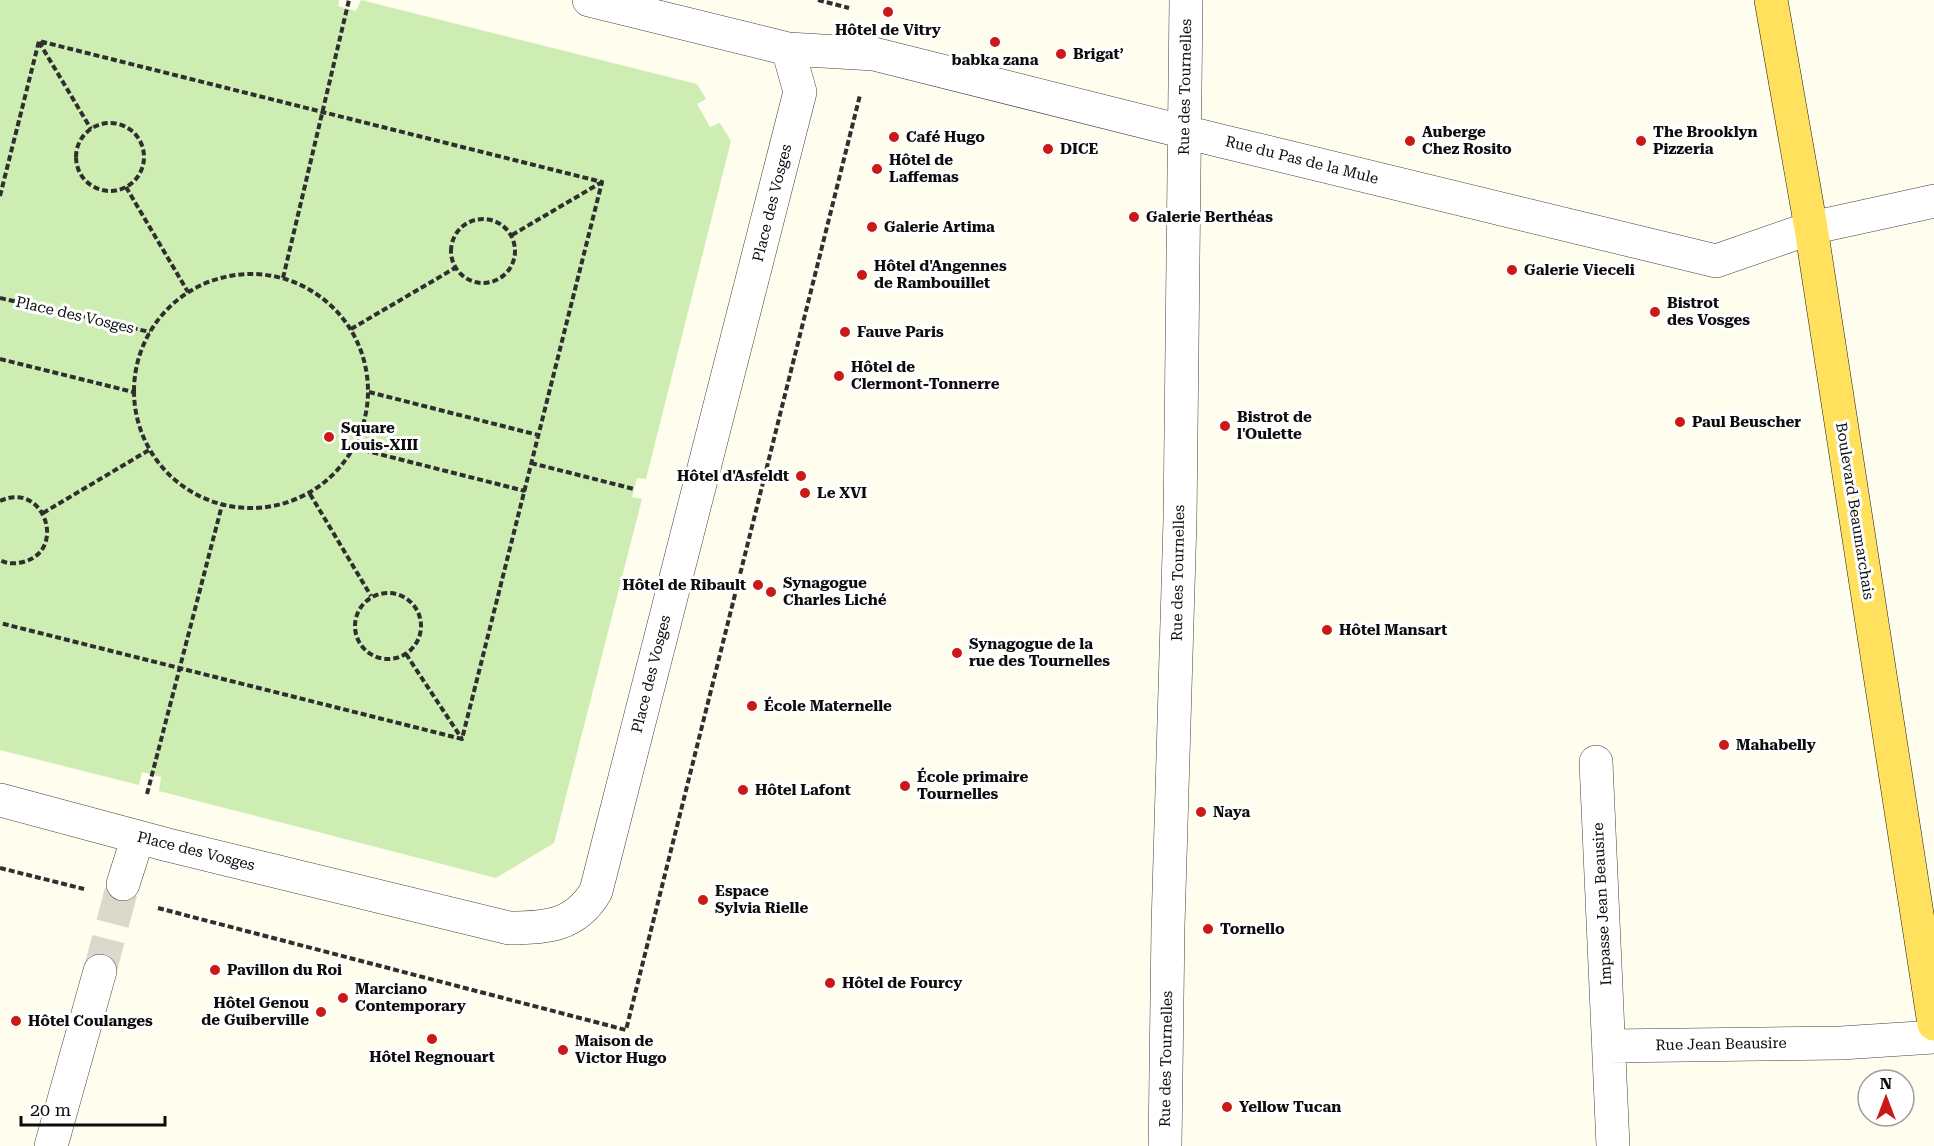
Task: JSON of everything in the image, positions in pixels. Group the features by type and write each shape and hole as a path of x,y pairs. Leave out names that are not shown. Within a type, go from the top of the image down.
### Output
{"main road":[{"name":"Boulevard Beaumarchais","path":"1771,0 1811,228 1934,1024"}],"street":[{"path":"589,0 788,49"},
{"name":"Rue des Tournelles","path":"1165,1146 1168,926 1180,520 1186,0"},
{"name":"Rue du Pas de la Mule","path":"788,49 874,54 1716,261 1811,228 1934,201"},
{"name":"Place des Vosges","path":"0,800 138,837 509,928 532,928 568,920 580,913 596,891 800,92 788,49"},
{"name":"Impasse Jean Beausire","path":"1596,762 1609,1046"},
{"path":"108,888 138,837"},
{"path":"51,1146 100,970"},
{"name":"Rue Jean Beausire","path":"1609,1046 1841,1043 1934,1037"},
{"path":"1609,1046 1613,1146"}],"path":[{"path":"283,278 349,0"},
{"path":"39,41 602,182"},
{"path":"39,41 91,129"},
{"path":"0,196 39,41"},
{"path":"156,908 626,1030 861,93"},
{"path":"101,124 122,125 139,139 143,161 135,180 126,187 104,190 84,179 78,169 77,147 82,137 91,129 101,124"},
{"path":"512,235 602,182"},
{"path":"462,739 602,182"},
{"path":"126,187 188,292"},
{"path":"477,219 497,222 506,227 512,235 515,258 511,268 494,282 483,284 462,277 455,268 451,258 451,248 459,230 467,223 477,219"},
{"path":"351,329 455,268"},
{"path":"251,274 283,278 310,290 333,306 351,329 365,359 369,392 366,421 355,448 335,474 310,494 282,505 252,509 222,505 193,493 168,475 149,450 138,422 134,392 138,361 150,332 167,310 188,292 218,278 251,274"},
{"name":"Place des Vosges","path":"0,298 150,332"},
{"path":"0,358 134,392"},
{"path":"369,392 538,435"},
{"path":"355,448 525,491"},
{"path":"42,513 149,450"},
{"path":"531,463 634,489"},
{"path":"310,494 371,596"},
{"path":"0,501 17,497 27,500 36,505 47,524 44,546 37,556 16,564 0,560"},
{"path":"147,794 222,505"},
{"path":"382,592 393,592 405,596 420,613 422,624 420,636 415,647 406,654 386,659 375,657 359,643 355,633 357,612 371,596 382,592"},
{"path":"0,623 462,739"},
{"path":"406,654 462,739"},
{"path":"0,868 108,888"}],"green space":[{"name":"Square Louis-XIII","path":"0,0 339,0 338,6 356,11 361,0 697,84 706,99 697,104 710,127 720,123 731,141 646,479 637,478 632,497 642,499 554,843 496,878 159,791 161,777 142,772 139,785 0,750"}],"tunnel":[{"path":"100,971 123,884"}],"place":[{"name":"Hôtel de Vitry","path":"888,12"},
{"name":"babka zana","path":"995,42"},
{"name":"Brigat’","path":"1061,54"},
{"name":"Café Hugo","path":"894,137"},
{"name":"Auberge Chez Rosito","path":"1410,141"},
{"name":"The Brooklyn Pizzeria","path":"1641,141"},
{"name":"DICE","path":"1048,149"},
{"name":"Hôtel de Laffemas","path":"877,169"},
{"name":"Galerie Berthéas","path":"1134,217"},
{"name":"Galerie Artima","path":"872,227"},
{"name":"Galerie Vieceli","path":"1512,270"},
{"name":"Hôtel d'Angennes de Rambouillet","path":"862,275"},
{"name":"Bistrot des Vosges","path":"1655,312"},
{"name":"Fauve Paris","path":"845,332"},
{"name":"Hôtel de Clermont-Tonnerre","path":"839,376"},
{"name":"Paul Beuscher","path":"1680,422"},
{"name":"Bistrot de l'Oulette","path":"1225,426"},
{"name":"Square Louis-XIII","path":"329,437"},
{"name":"Hôtel d'Asfeldt","path":"801,476"},
{"name":"Le XVI","path":"805,493"},
{"name":"Hôtel de Ribault","path":"758,585"},
{"name":"Synagogue Charles Liché","path":"771,592"},
{"name":"Hôtel Mansart","path":"1327,630"},
{"name":"Synagogue de la rue des Tournelles","path":"957,653"},
{"name":"École Maternelle","path":"752,706"},
{"name":"Mahabelly","path":"1724,745"},
{"name":"École primaire Tournelles","path":"905,786"},
{"name":"Hôtel Lafont","path":"743,790"},
{"name":"Naya","path":"1201,812"},
{"name":"Espace Sylvia Rielle","path":"703,900"},
{"name":"Tornello","path":"1208,929"},
{"name":"Pavillon du Roi","path":"215,970"},
{"name":"Hôtel de Fourcy","path":"830,983"},
{"name":"Marciano Contemporary","path":"343,998"},
{"name":"Hôtel Genou de Guiberville","path":"321,1012"},
{"name":"Hôtel Coulanges","path":"16,1021"},
{"name":"Hôtel Regnouart","path":"432,1039"},
{"name":"Maison de Victor Hugo","path":"563,1050"},
{"name":"Yellow Tucan","path":"1227,1107"}]}
